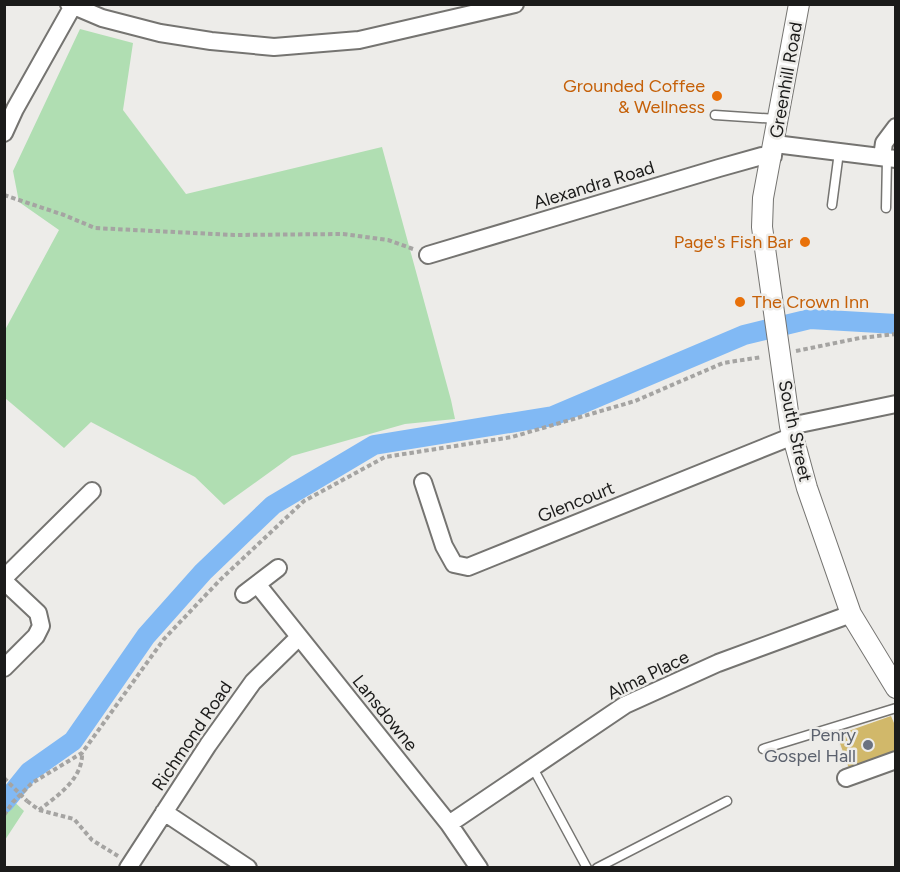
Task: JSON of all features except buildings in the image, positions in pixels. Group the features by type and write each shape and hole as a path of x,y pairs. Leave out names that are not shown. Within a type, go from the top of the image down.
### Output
{"street":[{"path":"4,133 72,5 102,18 160,33 273,47 359,40 515,4"},
{"name":"Greenhill Road","path":"774,150 799,4"},
{"path":"888,158 884,143 896,127"},
{"name":"Alexandra Road","path":"428,255 762,156 774,150 839,152 888,158"},
{"name":"South Street","path":"774,150 763,198 762,227 792,431 807,488 851,614 896,688"},
{"name":"Glencourt","path":"423,482 444,546 454,564 468,567 792,431 896,404"},
{"path":"4,668 36,636 41,626 38,613 4,580 92,491"},
{"name":"Lansdowne","path":"278,568 250,589 299,637 449,824 479,867"},
{"name":"Alma Place","path":"449,824 625,705 718,663 851,614"},
{"name":"Richmond Road","path":"130,865 253,682 299,637"},
{"path":"846,778 896,760"},
{"path":"164,812 248,867"}],"lane":[{"path":"715,115 779,119"},
{"path":"832,205 839,152"},
{"path":"886,208 888,158"},
{"path":"763,749 896,708"},
{"path":"533,768 587,867"},
{"path":"597,867 727,801"}],"path":[{"path":"4,195 95,228 234,235 343,234 388,240 428,255"},
{"path":"39,810 64,790 73,779 82,759 82,753"},
{"path":"4,778 39,810 74,819 92,840 130,865"}],"green space":[{"path":"80,29 133,43 123,110 186,194 382,147 455,419 405,424 292,456 224,505 195,477 91,422 64,448 5,398 5,330 59,230 19,202 13,171"},
{"path":"5,793 24,811 5,840"}],"waterway":[{"path":"4,803 29,772 73,741 146,636 203,572 273,505 374,445 553,416 744,335 810,319 896,324"}],"place":[{"name":"Grounded Coffee & Wellness","path":"717,96"},
{"name":"Page's Fish Bar","path":"805,242"},
{"name":"The Crown Inn","path":"740,302"},
{"name":"Penry Gospel Hall","path":"868,745"}]}
